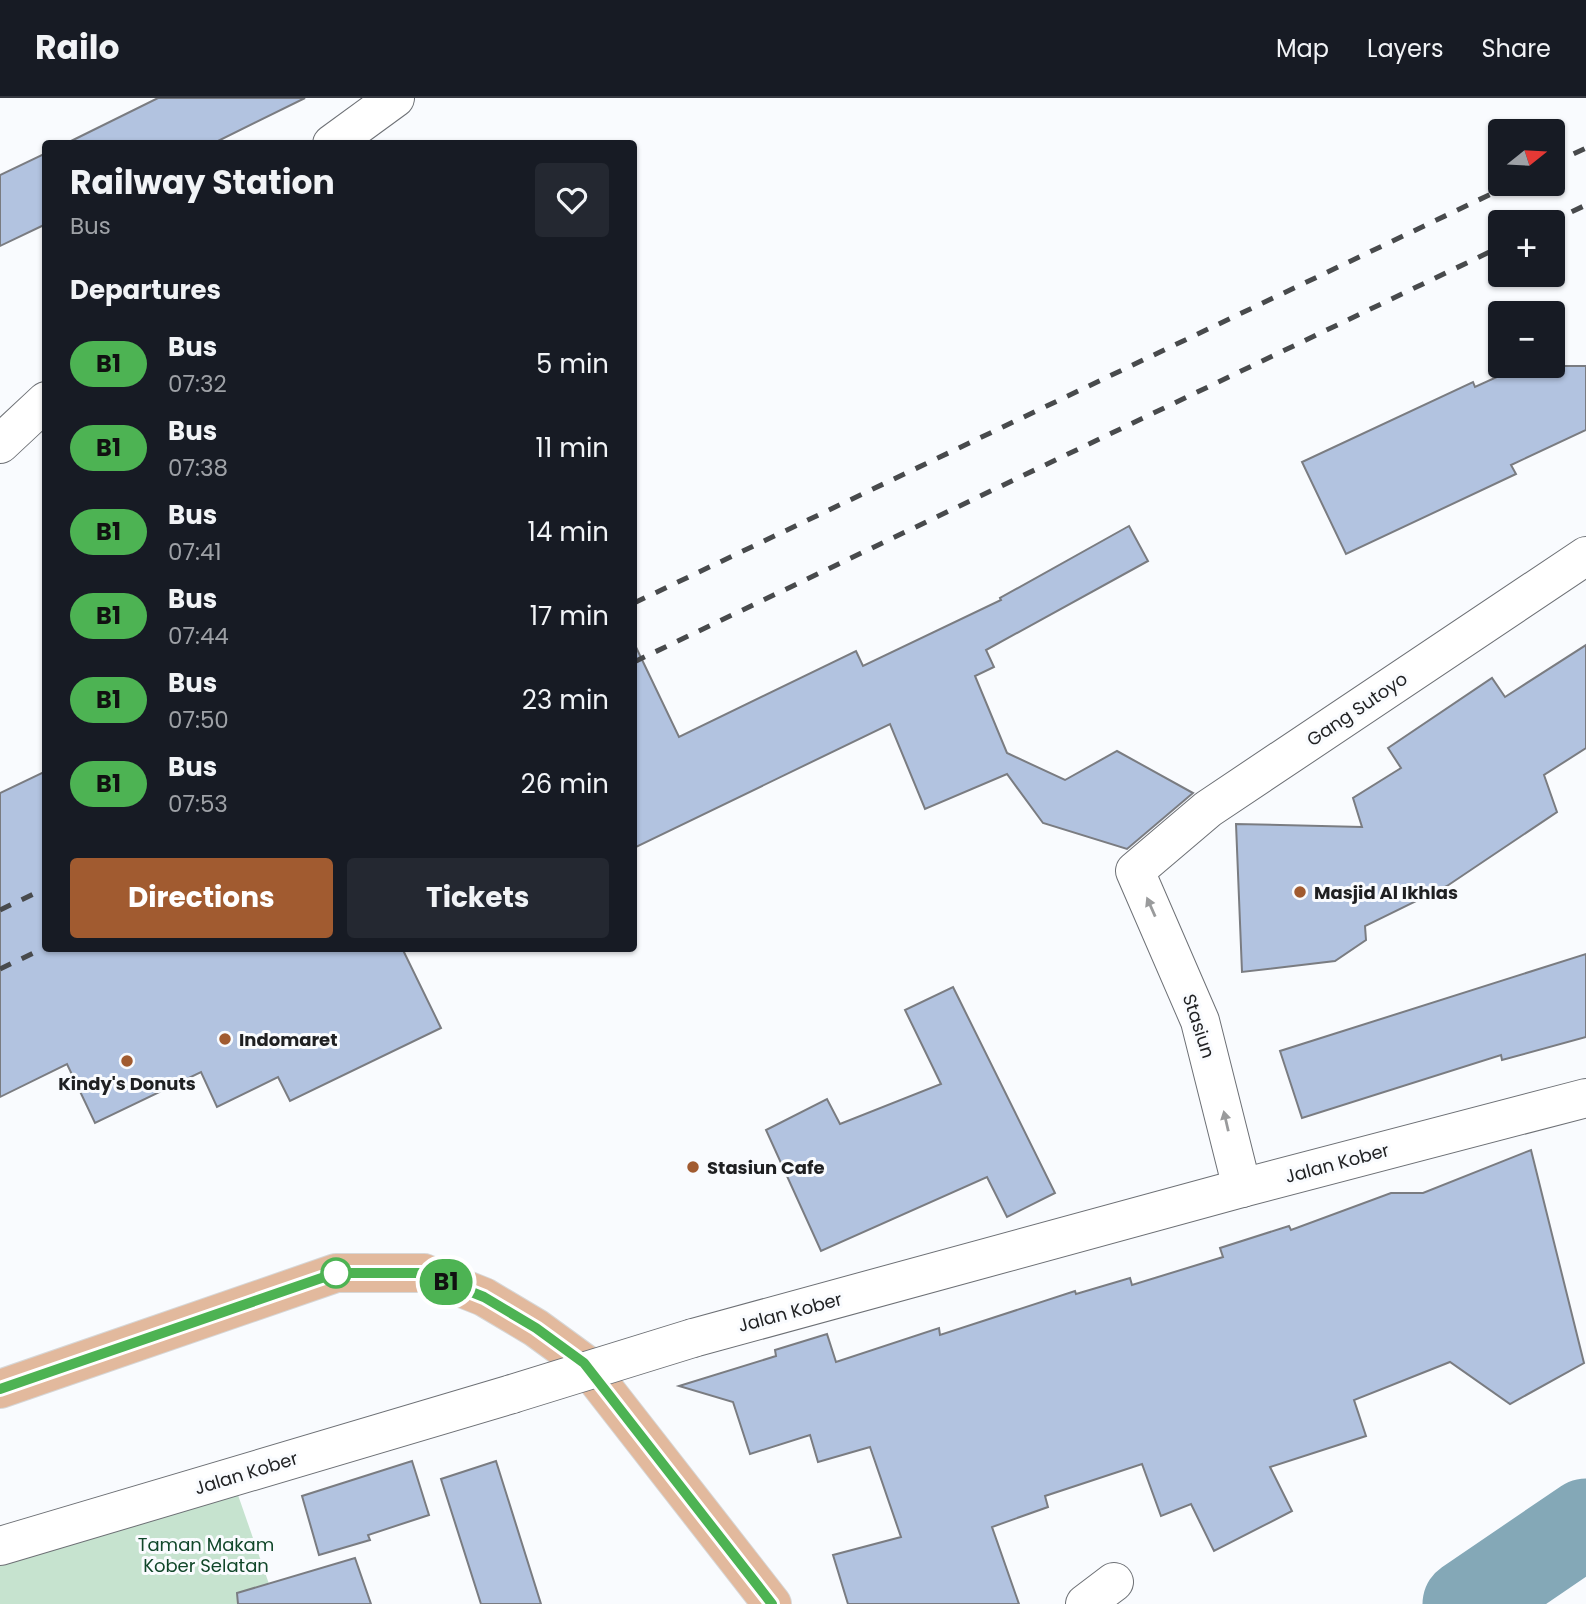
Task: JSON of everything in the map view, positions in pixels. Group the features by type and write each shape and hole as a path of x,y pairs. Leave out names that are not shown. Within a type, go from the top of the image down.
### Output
{"main road":[{"path":"0,1389 336,1273 424,1273 484,1297 536,1328 584,1363 772,1604"}],"street":[{"path":"337,140 395,98"},
{"path":"0,444 42,405"},
{"name":"Gang Sutoyo","path":"1135,872 1208,809 1586,556"},
{"name":"Stasiun","path":"1135,872 1200,1020 1241,1188"},
{"name":"Jalan Kober","path":"0,1546 694,1338 1241,1188 1586,1098"}],"green space":[{"name":"Taman Makam Kober Selatan","path":"238,1495 276,1604 0,1604 0,1566"}],"building":[{"path":"158,98 305,98 220,140 73,140"},
{"path":"42,155 42,226 0,246 0,175"},
{"path":"1565,366 1586,366 1586,430 1511,465 1516,474 1346,554 1302,462 1473,382 1475,387 1495,378 1565,378"},
{"path":"1129,526 1148,561 986,650 994,667 975,676 1007,753 1065,780 1117,751 1193,793 1127,849 1043,823 1007,774 925,809 890,724 637,847 637,649 679,737 856,651 863,666 1001,600 1000,598"},
{"path":"1586,645 1586,748 1544,775 1557,812 1447,886 1365,926 1366,940 1335,961 1242,972 1236,824 1362,827 1353,798 1401,768 1388,748 1492,678 1505,697"},
{"path":"42,773 42,952 404,952 441,1028 290,1101 278,1077 217,1107 201,1072 95,1123 67,1064 0,1097 0,793"},
{"path":"1586,954 1586,1037 1502,1060 1501,1055 1302,1118 1280,1051"},
{"path":"953,987 1055,1193 1007,1217 987,1177 821,1251 766,1130 827,1099 840,1124 941,1084 905,1010"},
{"path":"1531,1150 1584,1363 1510,1404 1450,1362 1354,1400 1366,1436 1270,1467 1292,1511 1214,1551 1191,1504 1161,1516 1142,1464 1045,1496 1048,1507 992,1527 1019,1604 848,1604 833,1555 901,1537 870,1447 818,1462 810,1435 750,1454 733,1402 679,1386 776,1356 775,1350 827,1334 836,1362 939,1328 940,1335 1075,1291 1076,1294 1130,1278 1132,1285 1223,1257 1220,1248 1289,1226 1291,1230 1391,1193 1423,1193"},
{"path":"412,1461 429,1515 368,1535 370,1540 319,1555 302,1496"},
{"path":"496,1461 541,1604 481,1604 441,1479"},
{"path":"355,1558 371,1604 238,1604 237,1593"}],"waterway":[{"path":"1467,1604 1586,1523"}],"railway":[{"path":"1565,158 1586,148"},
{"path":"637,602 1488,195"},
{"path":"1565,215 1586,205"},
{"path":"637,661 1488,253"},
{"path":"0,910 42,890"},
{"path":"0,969 42,949"}],"bus line":[{"name":"B1","path":"0,1389 336,1273 424,1273 484,1297 536,1328 584,1363 772,1604"}],"place":[{"name":"Masjid Al Ikhlas","path":"1300,892"},
{"name":"Indomaret","path":"225,1039"},
{"name":"Kindy's Donuts","path":"127,1061"},
{"name":"Stasiun Cafe","path":"693,1167"}]}
